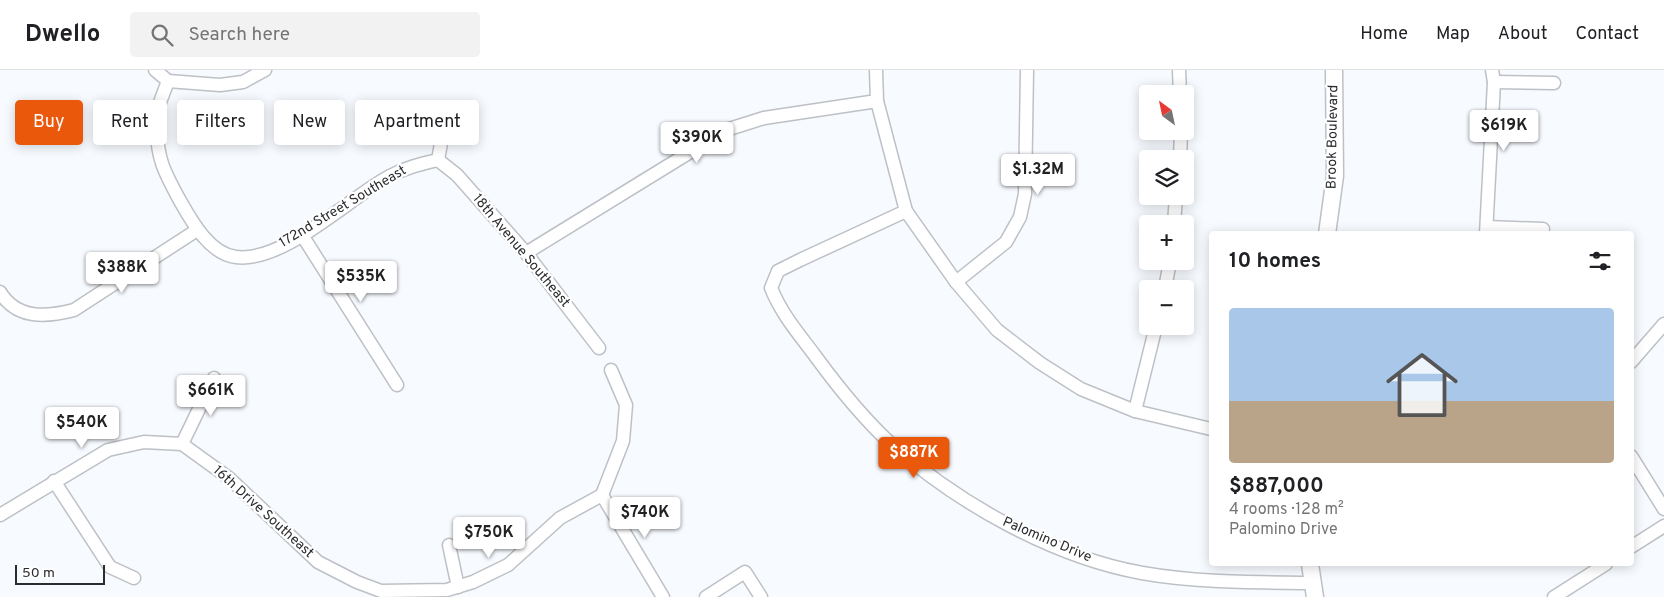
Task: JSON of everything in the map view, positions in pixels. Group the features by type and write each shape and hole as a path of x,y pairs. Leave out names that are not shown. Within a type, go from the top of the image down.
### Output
{"street":[{"path":"155,70 168,81 220,85 243,82 265,70"},
{"path":"876,70 877,101 906,211 956,282 997,330 1040,363 1081,388 1135,411 1209,429"},
{"path":"956,282 1006,242 1020,217 1025,194 1027,70"},
{"path":"1179,70 1180,85"},
{"name":"Brook Boulevard","path":"1327,231 1335,176 1334,70"},
{"path":"1543,229 1487,230 1493,76 1554,83"},
{"name":"172nd Street Southeast","path":"168,81 158,110 157,150 165,175 196,230 214,247 234,257 254,257 302,235 386,177 408,166 438,160"},
{"path":"526,253 726,130 764,118 877,101"},
{"path":"438,160 441,145"},
{"name":"18th Avenue Southeast","path":"438,160 458,175 526,253 599,348"},
{"name":"Palomino Drive","path":"906,211 778,272 771,288 780,309 843,393 890,443 950,490 1013,528 1087,559 1141,573 1199,581 1313,590"},
{"path":"0,292 16,308 34,316 53,316 74,310 196,230"},
{"path":"302,235 397,385"},
{"path":"1634,359 1664,324"},
{"path":"1135,411 1154,335"},
{"path":"381,594 447,590 508,565 560,518 602,494 623,441 626,405 611,370"},
{"path":"0,515 108,450 144,442 182,444 214,378"},
{"name":"16th Drive Southeast","path":"182,444 229,478 318,562 381,594"},
{"path":"1634,461 1664,509"},
{"path":"54,481 110,567 134,578"},
{"path":"602,494 663,597"},
{"path":"1634,545 1664,526"},
{"path":"449,545 458,587"},
{"path":"1310,566 1313,590"},
{"path":"1554,597 1603,566"},
{"path":"706,597 745,572 761,597"}]}
